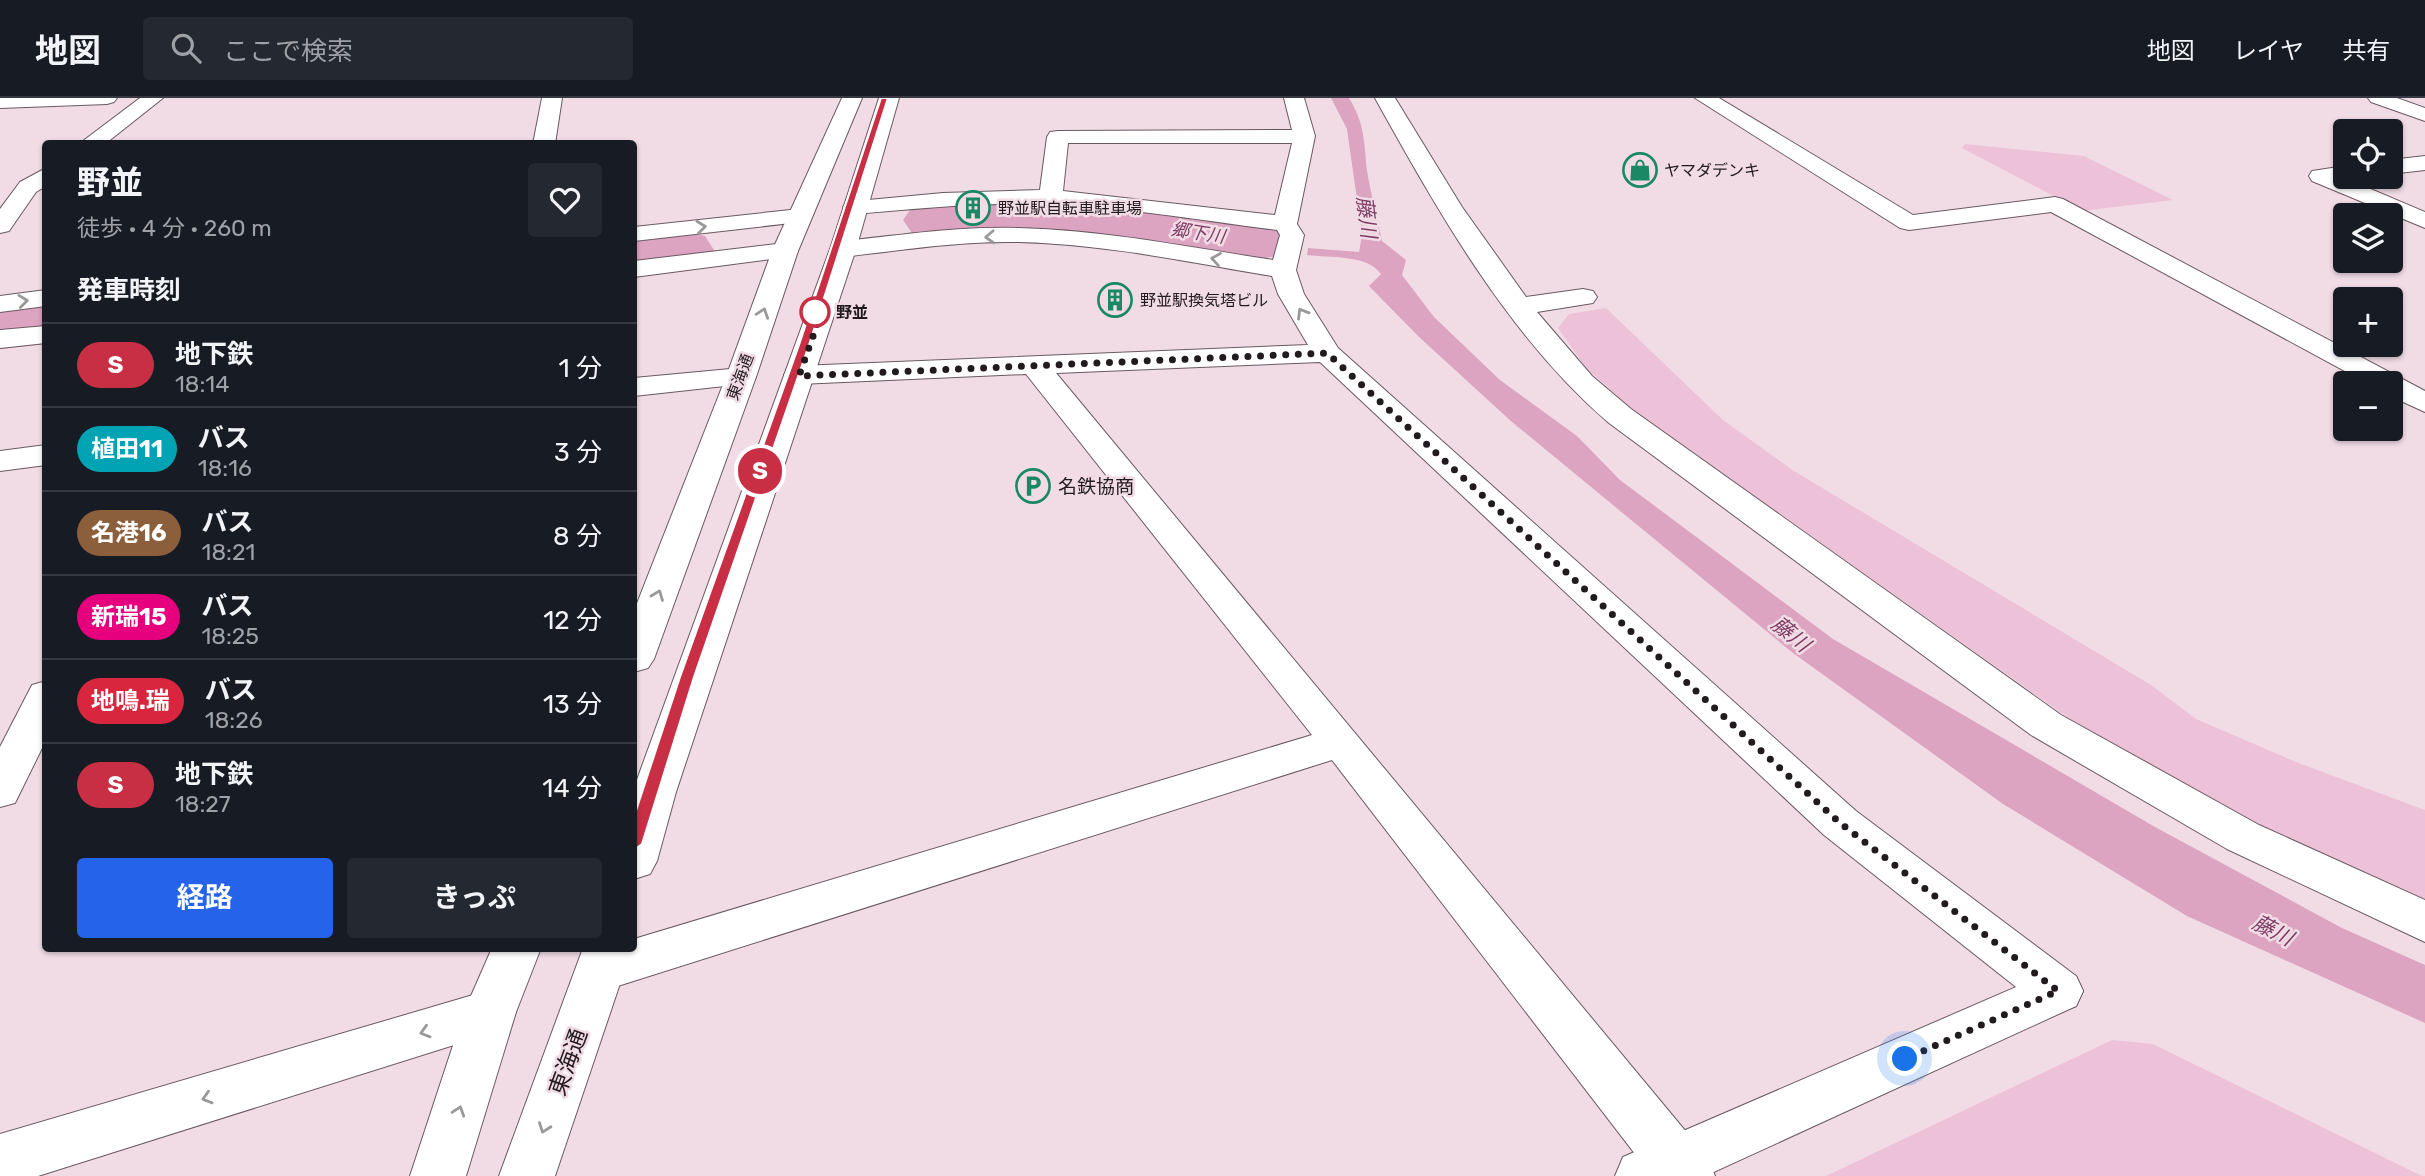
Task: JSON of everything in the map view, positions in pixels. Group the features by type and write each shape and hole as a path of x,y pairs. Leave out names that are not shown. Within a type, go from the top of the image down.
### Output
{"street":[{"path":"0,102 107,98"},
{"path":"95,140 153,98"},
{"path":"545,140 552,98"},
{"name":"東海通","path":"637,651 741,377 785,251 852,98"},
{"path":"637,851 654,792 843,248 889,98"},
{"path":"1040,367 1041,375 1341,742 1669,1171 2058,991 1840,823 1327,353 1291,294 1283,270 1292,235 1285,224 1304,136 1294,98"},
{"path":"1385,98 1467,235 1519,306 1577,379 1620,416 2046,725 2243,836 2425,922"},
{"path":"1705,98 1909,222 2055,204 2366,371"},
{"path":"2378,98 2425,115"},
{"path":"1051,197 1058,137 1304,136"},
{"path":"2403,166 2425,163"},
{"path":"2333,174 2320,176 2333,182"},
{"path":"0,189 40,183"},
{"path":"0,226 40,183"},
{"path":"2350,189 2425,221"},
{"path":"855,207 950,200 1051,197 1142,203 1285,224"},
{"path":"637,234 800,216"},
{"path":"843,248 1015,235 1060,237 1283,270"},
{"path":"637,269 785,251"},
{"path":"1519,306 1583,297"},
{"path":"0,304 42,299"},
{"path":"0,339 42,334"},
{"path":"799,376 1327,353"},
{"path":"637,387 741,377"},
{"path":"2403,391 2425,403"},
{"path":"0,461 42,456"},
{"path":"0,791 42,703"},
{"path":"637,950 1341,742"},
{"path":"438,1176 490,1012 515,952"},
{"path":"605,959 629,952"},
{"name":"東海通","path":"527,1176 605,959"},
{"path":"0,1161 490,1012"}],"shaded area":[{"path":"1965,144 2084,156 2173,200 2082,211 1962,148"},
{"path":"1606,308 1723,420 1794,471 2151,685 2196,719 2296,762 2425,810 2425,902 2249,820 2087,731 1634,411 1586,368 1558,328 1569,314"},
{"path":"2112,1040 2153,1044 2422,1176 1826,1176"}],"water":[{"name":"藤川","path":"1331,98 1349,98 1358,116 1382,241 1406,260 1402,275 1434,317 1500,380 1577,436 1620,480 1833,639 2155,827 2342,928 2425,965 2425,1023 2187,916 2003,804 1793,653 1512,422 1419,337 1369,286 1381,274 1375,268 1357,260 1307,255 1308,248 1359,252 1362,235 1347,129"}],"waterway":[{"name":"郷下川","path":"934,220 1041,215 1109,219 1253,242"},
{"name":"郷下川","path":"637,256 682,250"},
{"name":"郷下川","path":"0,328 42,323"}],"metro line":[{"name":"S","path":"637,835 687,677 804,345 884,98"}],"place":[{"name":"ヤマダデンキ","path":"1640,170"},
{"name":"野並駅自転車駐車場","path":"973,208"},
{"name":"野並駅換気塔ビル","path":"1115,300"},
{"name":"野並","path":"815,312"},
{"name":"名鉄協商","path":"1033,486"}],"route":[{"path":"815,312 817,325 799,376 1327,353 1840,823 2058,991 1905,1059"}]}
